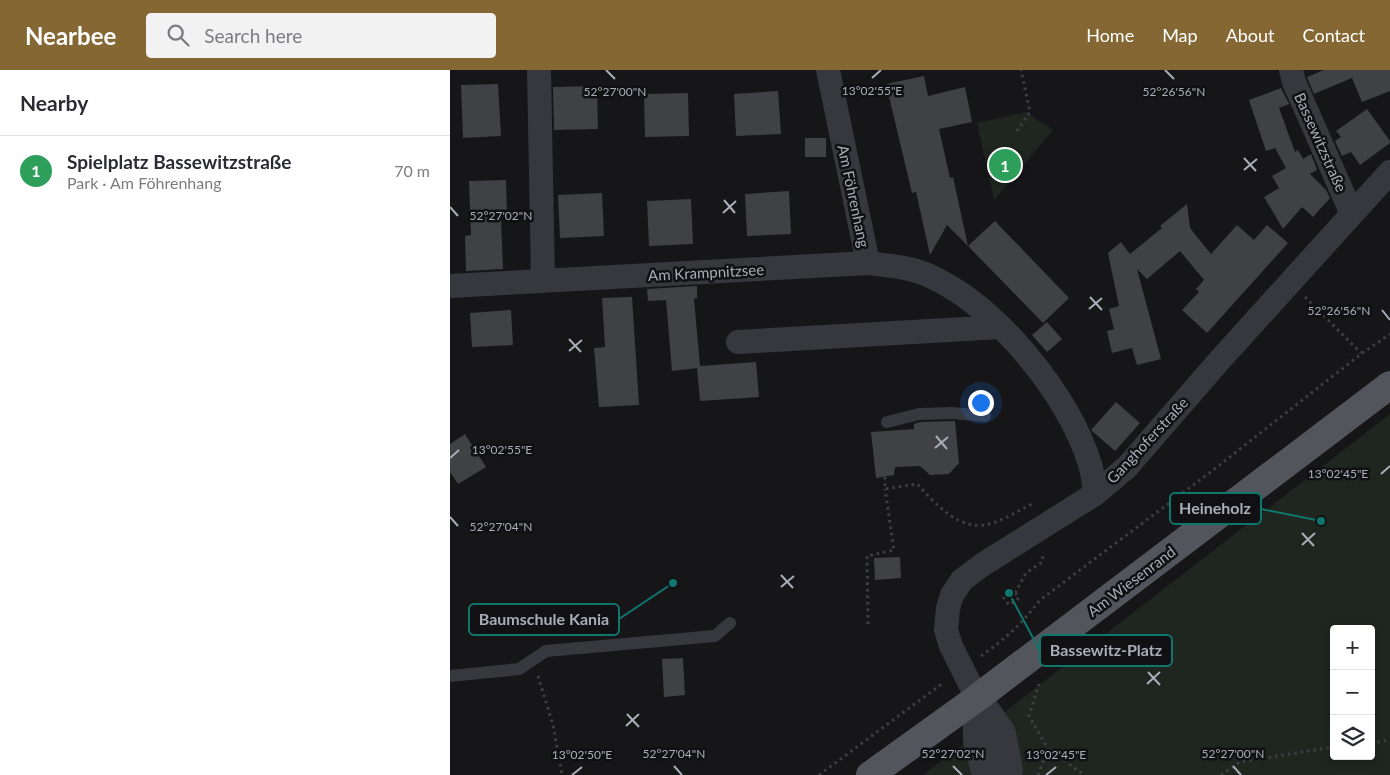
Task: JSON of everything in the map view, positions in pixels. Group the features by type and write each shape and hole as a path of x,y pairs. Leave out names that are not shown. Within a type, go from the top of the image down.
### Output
{"main road":[{"name":"Am Wiesenrand","path":"870,775 977,698 1390,384"}],"street":[{"path":"539,70 543,280"},
{"name":"Am Föhrenhang","path":"828,70 868,263 904,267 933,277 959,292 984,311 1000,327 1036,366 1065,408 1091,466 1095,494"},
{"name":"Bassewitzstraße","path":"1292,70 1294,82 1352,214"},
{"name":"Ganghoferstraße","path":"977,698 951,646 946,622 952,594 962,580 982,565 1095,494 1127,467 1219,361 1390,172"},
{"name":"Am Krampnitzsee","path":"450,286 868,263"},
{"path":"738,342 1000,327"},
{"path":"977,698 977,740 986,775"},
{"path":"977,698 1002,733 1009,770 1007,775"}],"lane":[{"path":"887,422 919,414 952,413 985,416"},
{"path":"450,676 518,669 532,658 546,651 715,636 730,623"}],"path":[{"path":"1017,131 1030,112 1021,70"},
{"path":"1291,282 1361,354"},
{"path":"819,775 1010,634 1025,620 1040,600 1208,474 1361,354 1390,334"},
{"path":"868,624 867,556 894,550 885,476"},
{"path":"885,488 917,484 947,513 968,524"},
{"path":"1015,593 1026,573 1042,562 1044,550"},
{"path":"1011,588 1015,593 1019,598 1009,605 1002,595 1011,588"},
{"path":"532,658 553,725 562,775"},
{"path":"1030,658 1042,672 1029,716 1048,749 1084,775"},
{"path":"1375,742 1390,740"},
{"path":"1221,775 1240,762 1330,748"},
{"path":"1038,775 1048,749"}],"shaded area":[{"path":"1026,112 1053,130 994,200 977,123"},
{"path":"1390,414 1390,775 923,775"}],"building":[{"path":"1324,70 1390,70 1390,91 1362,102 1352,78 1314,94 1307,77"},
{"path":"924,76 928,96 965,87 972,122 939,129 950,178 953,177 968,246 947,225 930,255 916,192 912,193 886,84"},
{"path":"498,84 501,136 463,138 461,85"},
{"path":"597,86 598,129 554,130 553,87"},
{"path":"1281,88 1289,104 1279,108 1295,152 1298,150 1303,159 1311,154 1317,170 1310,174 1326,190 1330,198 1313,217 1302,207 1283,229 1264,197 1279,188 1272,176 1286,168 1275,148 1266,151 1249,100"},
{"path":"778,91 781,134 736,136 734,94"},
{"path":"688,93 689,136 645,137 644,94"},
{"path":"1367,109 1390,143 1360,165 1351,152 1342,156 1335,141 1341,137 1336,131"},
{"path":"805,138 826,138 826,157 805,157"},
{"path":"506,180 507,218 501,218 503,269 466,271 465,236 471,235 469,181"},
{"path":"789,191 791,234 747,236 745,194"},
{"path":"602,193 604,236 560,238 558,195"},
{"path":"691,199 693,244 649,246 647,201"},
{"path":"1187,204 1190,228 1211,254 1237,225 1254,240 1267,225 1288,243 1207,333 1182,310 1199,292 1196,289 1204,280 1180,251 1147,279 1137,269 1161,359 1137,365 1132,348 1112,353 1107,331 1114,329 1109,309 1119,306 1108,253 1121,242 1130,254 1162,228 1160,226"},
{"path":"995,221 1069,298 1043,323 968,246"},
{"path":"697,286 697,298 694,299 700,366 756,362 759,397 700,401 697,368 672,371 666,300 648,301 647,289"},
{"path":"632,297 639,405 599,407 594,348 605,347 602,298"},
{"path":"511,310 513,345 472,347 470,313"},
{"path":"1047,322 1062,339 1047,352 1032,335"},
{"path":"1116,402 1140,423 1115,451 1091,430"},
{"path":"955,421 959,463 949,474 930,475 920,466 895,467 894,475 876,478 871,432 914,429 914,424 920,422"},
{"path":"465,434 486,467 458,484 450,472 450,444"},
{"path":"900,557 901,578 875,580 874,558"},
{"path":"683,658 685,695 664,697 662,659"}],"place":[{"name":"Spielplatz Bassewitzstraße","path":"1005,165"},
{"name":"Heineholz","path":"1321,521"},
{"name":"Baumschule Kania","path":"673,583"},
{"name":"Bassewitz-Platz","path":"1009,593"}]}
